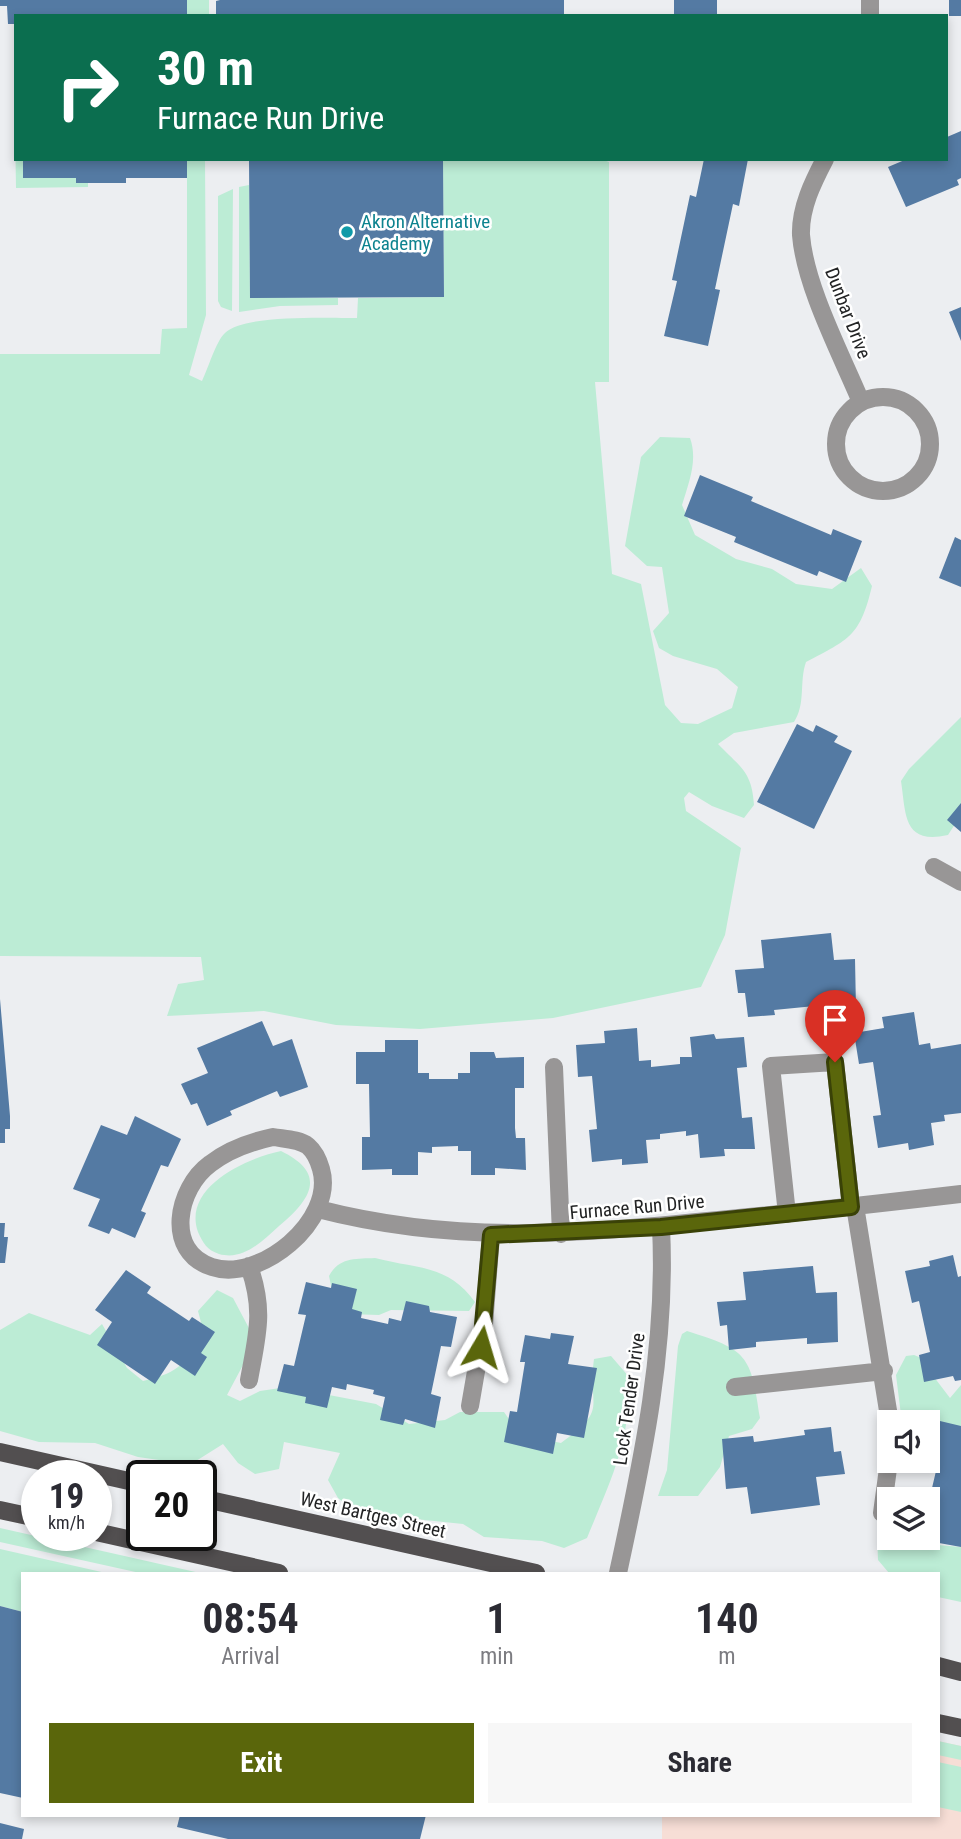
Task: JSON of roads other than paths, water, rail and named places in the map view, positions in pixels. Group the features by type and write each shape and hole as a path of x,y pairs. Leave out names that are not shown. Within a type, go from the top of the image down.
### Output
{"main road":[{"path":"0,1452 126,1480"},
{"name":"West Bartges Street","path":"217,1501 532,1572"},
{"path":"0,1510 21,1515"},
{"path":"112,1536 275,1572"},
{"path":"940,1667 961,1672"},
{"path":"940,1723 961,1728"}],"street":[{"name":"Dunbar Drive","path":"824,161 810,189 801,234 810,280 861,402"},
{"path":"880,397 899,398 914,406 925,423 930,438 929,459 918,478 903,488 874,491 855,483 845,473 836,449 836,438 841,422 861,402 880,397"},
{"path":"933,867 961,882"},
{"path":"787,1214 771,1066 835,1062 853,1206 884,1371 888,1410"},
{"path":"554,1067 561,1234"},
{"path":"273,1138 294,1140 309,1146 318,1160 323,1176 318,1209 300,1235 249,1266 234,1269 210,1267 192,1255 181,1233 184,1195 195,1177 210,1164 256,1141 273,1138"},
{"name":"Furnace Run Drive","path":"318,1209 411,1228 491,1235 561,1234 661,1227 961,1194"},
{"name":"Lock Tender Drive","path":"618,1572 651,1414 660,1324 661,1227"},
{"path":"470,1406 484,1325 491,1235"},
{"path":"249,1266 259,1294 260,1321 249,1380"},
{"path":"735,1387 884,1371"}],"place":[{"name":"Akron Alternative Academy","path":"347,232"}]}
